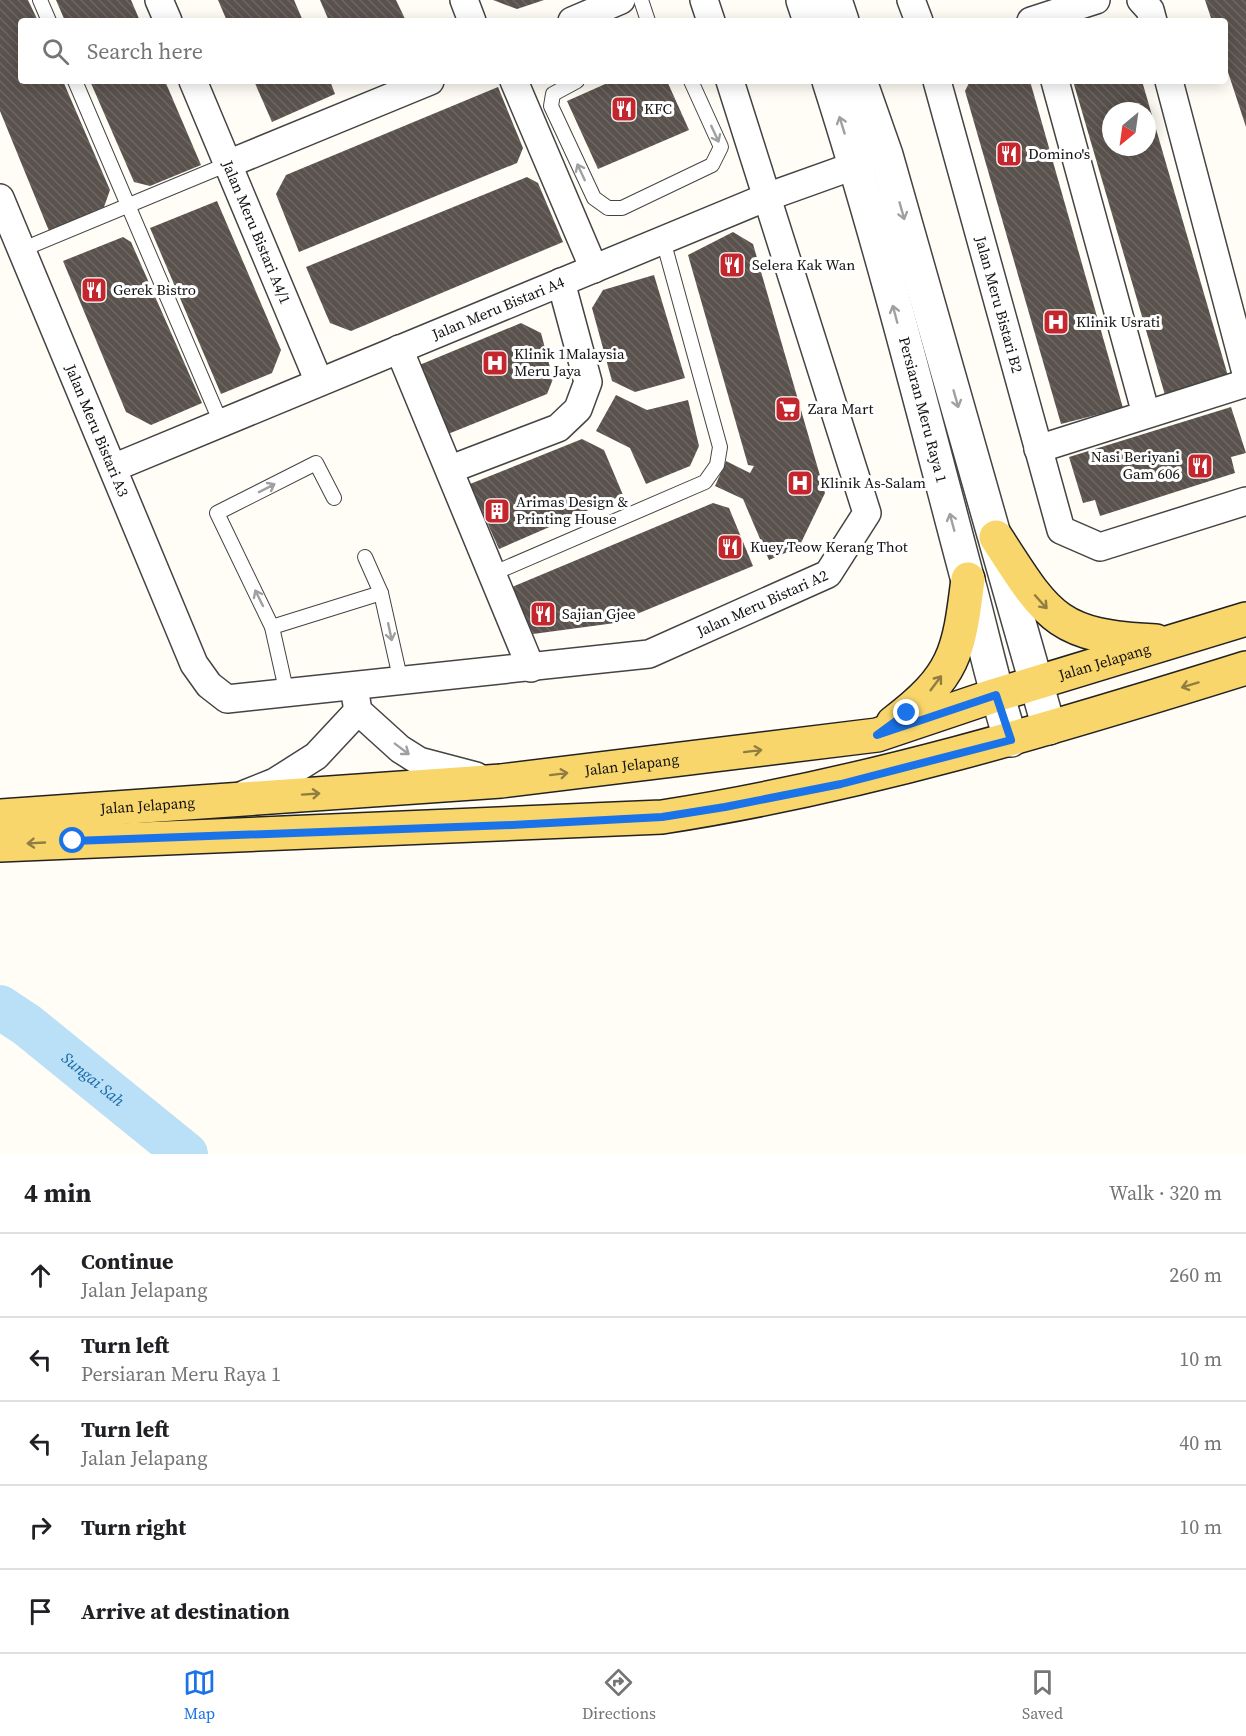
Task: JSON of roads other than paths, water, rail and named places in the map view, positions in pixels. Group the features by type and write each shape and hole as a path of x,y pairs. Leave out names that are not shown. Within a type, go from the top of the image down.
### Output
{"main road":[{"path":"996,537 1036,597 1056,618 1084,632 1128,640 1175,642"},
{"path":"877,735 935,687 952,660 961,635 968,579"},
{"name":"Jalan Jelapang","path":"0,816 501,781 877,735 996,695 1246,619"},
{"name":"Jalan Jelapang","path":"0,845 662,817 841,784 1011,740 1246,668"}],"street":[{"path":"159,0 167,18"},
{"path":"464,0 471,18"},
{"path":"579,18 621,0"},
{"path":"704,0 710,18"},
{"path":"803,0 809,18"},
{"path":"835,0 841,18"},
{"path":"911,0 918,18"},
{"path":"1042,18 1096,0"},
{"path":"1142,0 1150,10 1152,18"},
{"name":"Jalan Meru Bistari A4/1","path":"194,84 319,382"},
{"path":"228,164 423,84"},
{"path":"515,84 594,269"},
{"name":"Jalan Meru Bistari A2","path":"194,664 209,685 227,699 287,694 356,699 401,682 649,654 828,574 867,513 731,84"},
{"name":"Persiaran Meru Raya 1","path":"840,84 855,165 968,579 996,695 1011,740"},
{"name":"Persiaran Meru Raya 1","path":"841,84 886,155 1049,728"},
{"name":"Jalan Meru Bistari B2","path":"938,84 1060,530 1100,547 1246,501"},
{"path":"1056,84 1146,414"},
{"path":"1170,84 1246,373"},
{"name":"Jalan Meru Bistari A4","path":"113,468 767,197 886,155"},
{"name":"Jalan Meru Bistari A3","path":"0,198 194,664"},
{"path":"451,469 558,428 578,408 588,382 561,282"},
{"path":"399,349 451,469 531,668"},
{"path":"1038,449 1246,383"},
{"path":"231,800 275,782 316,756 356,699 400,749 419,761 501,781"}],"lane":[{"path":"40,0 48,18"},
{"path":"641,0 647,18"},
{"path":"76,84 221,423"},
{"path":"571,84 553,94 551,106 594,198 608,208 622,208 712,165 718,159 721,147 692,84"},
{"path":"21,250 228,164"},
{"path":"492,574 705,482 717,465 720,447 663,240"},
{"path":"287,694 273,627 217,513 316,463 334,498"},
{"path":"365,557 381,593 401,682"},
{"path":"273,627 381,593"}],"waterway":[{"name":"Sungai Sah","path":"0,1007 27,1025 186,1154"}],"place":[{"name":"KFC","path":"624,109"},
{"name":"Domino's","path":"1009,154"},
{"name":"Selera Kak Wan","path":"732,265"},
{"name":"Gerek Bistro","path":"94,290"},
{"name":"Klinik Usrati","path":"1056,322"},
{"name":"Klinik 1Malaysia Meru Jaya","path":"495,363"},
{"name":"Zara Mart","path":"788,409"},
{"name":"Nasi Beriyani Gam 606","path":"1200,466"},
{"name":"Klinik As-Salam","path":"800,483"},
{"name":"Arimas Design & Printing House","path":"497,511"},
{"name":"Kuey Teow Kerang Thot","path":"730,547"},
{"name":"Sajian Gjee","path":"543,614"}]}
